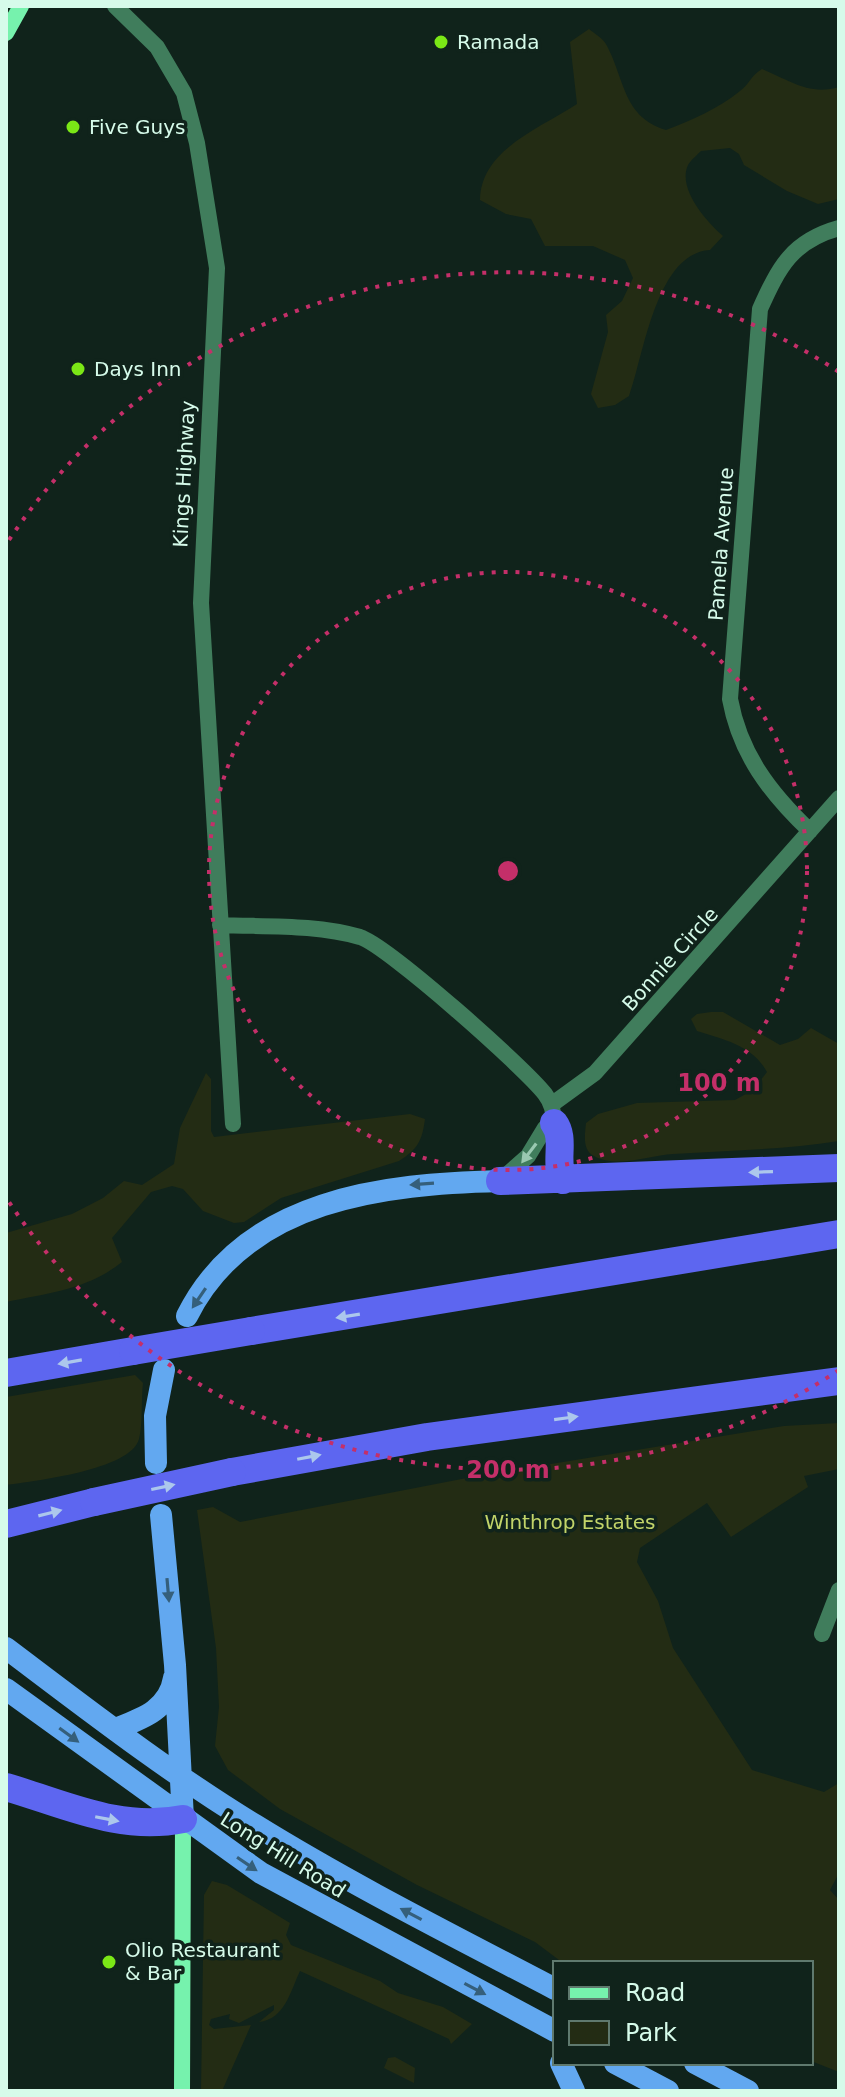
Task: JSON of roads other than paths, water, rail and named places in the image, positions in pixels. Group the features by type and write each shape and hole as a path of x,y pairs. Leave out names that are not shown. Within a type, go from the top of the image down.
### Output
{"highway":[{"path":"552,1114 560,1135 558,1161 563,1180"},
{"path":"187,1316 204,1289 227,1263 257,1238 305,1211 389,1187 839,1168"},
{"path":"6,1373 839,1234"},
{"path":"406,1306 839,1250"},
{"path":"156,1463 155,1416 164,1370"},
{"path":"6,1524 232,1472 427,1437 839,1381"},
{"path":"6,1787 112,1821 148,1823 183,1819 175,1665 161,1515"},
{"name":"Long Hill Road","path":"6,1648 182,1778 309,1858 553,1988"},
{"path":"115,1729 143,1718 162,1705 173,1687 175,1665"},
{"name":"Long Hill Road","path":"6,1689 183,1819 287,1889 548,2028"},
{"path":"562,2065 574,2091"},
{"path":"619,2065 668,2091"},
{"path":"699,2065 748,2091"}],"main road":[{"path":"6,33 21,6"},
{"path":"182,2091 183,1819"}],"street":[{"name":"Kings Highway","path":"115,6 157,47 184,93 197,143 217,268 201,603 233,1124"},
{"name":"Pamela Avenue","path":"810,831 782,804 752,763 736,728 730,699 760,309 774,278 793,250 839,228"},
{"path":"810,831 839,798"},
{"name":"Bonnie Circle","path":"552,1114 595,1073 810,831"},
{"path":"220,925 334,931 363,938 394,958 543,1091 552,1114 528,1156 500,1181"},
{"path":"822,1634 839,1590"}],"place":[{"name":"Ramada","path":"441,42"},
{"name":"Five Guys","path":"73,127"},
{"name":"Days Inn","path":"78,369"},
{"name":"Olio Restaurant & Bar","path":"109,1962"}],"park label":[{"name":"Winthrop Estates","path":"570,1522"}]}
